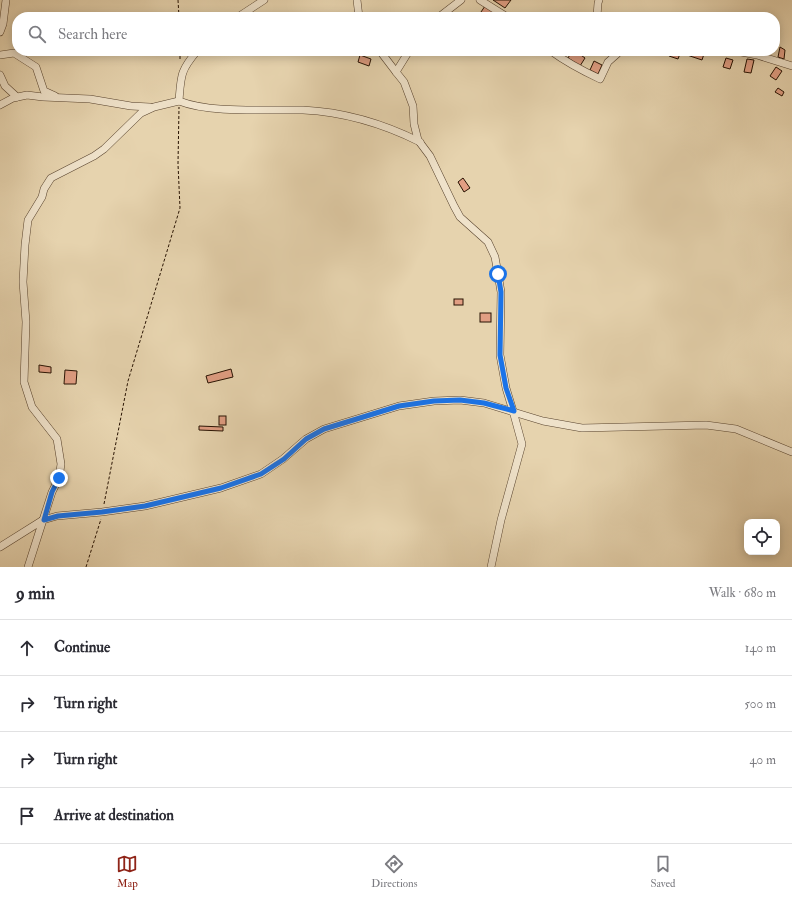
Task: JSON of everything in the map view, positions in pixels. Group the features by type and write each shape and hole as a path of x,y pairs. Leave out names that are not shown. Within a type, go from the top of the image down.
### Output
{"street":[{"path":"0,32 3,24 6,0"},
{"path":"246,12 264,0"},
{"path":"357,0 359,12"},
{"path":"445,12 461,0"},
{"path":"480,0 499,12"},
{"path":"598,12 599,0"},
{"path":"0,55 12,53"},
{"path":"19,56 36,67 44,91 56,97"},
{"path":"179,101 181,77 186,64 193,56"},
{"path":"384,56 404,82 413,106 414,124 420,142 430,156 460,217 488,242 495,257 501,292 500,355 506,388 514,411 522,444 501,520 491,567"},
{"path":"396,72 406,56"},
{"path":"558,56 586,73 600,79 608,62 615,56"},
{"path":"760,56 792,66"},
{"path":"0,75 5,86 17,97"},
{"path":"0,106 17,97 27,95 90,99 131,106 154,107"},
{"path":"28,567 52,492 59,478 61,464 58,440 32,407 24,382 26,322 23,282 28,220 51,178 94,156 104,149 141,113 154,107 179,101 191,106 226,109 304,110 346,115 403,133 420,142"},
{"path":"0,547 44,520 58,516 145,506 221,488 261,474 284,459 306,439 324,429 399,406 434,401 460,400 484,403 543,421 582,428 706,424 736,429 792,452"}],"path":[{"path":"178,0 179,12"},
{"path":"86,567 102,512 128,381 180,208 178,164 179,101"}],"building":[{"path":"493,0 511,0 505,8"},
{"path":"485,6 496,12 481,12"},
{"path":"780,47 785,50 784,59 778,57 780,56"},
{"path":"360,56 371,59 369,66 358,62"},
{"path":"569,56 582,56 585,58 580,66 568,58"},
{"path":"669,56 679,56 678,59"},
{"path":"690,56 703,56 702,60"},
{"path":"726,58 733,60 730,69 723,67"},
{"path":"747,59 754,60 751,73 744,72"},
{"path":"594,61 602,65 598,74 590,70"},
{"path":"776,67 782,71 776,80 770,76"},
{"path":"778,88 784,92 782,96 775,92"},
{"path":"463,178 470,188 464,192 458,182"},
{"path":"454,299 463,299 463,305 454,305"},
{"path":"480,313 491,313 491,322 480,322"},
{"path":"39,365 51,367 51,373 39,372"},
{"path":"231,369 233,377 208,383 206,376"},
{"path":"65,370 77,371 76,384 64,384"},
{"path":"219,416 226,416 226,425 219,425"},
{"path":"199,426 223,427 223,431 199,430"}],"route":[{"path":"59,478 52,492 44,520 58,516 145,506 221,488 261,474 284,459 306,439 324,429 399,406 434,401 460,400 484,403 514,411 506,388 500,355 501,292 498,274"}]}
